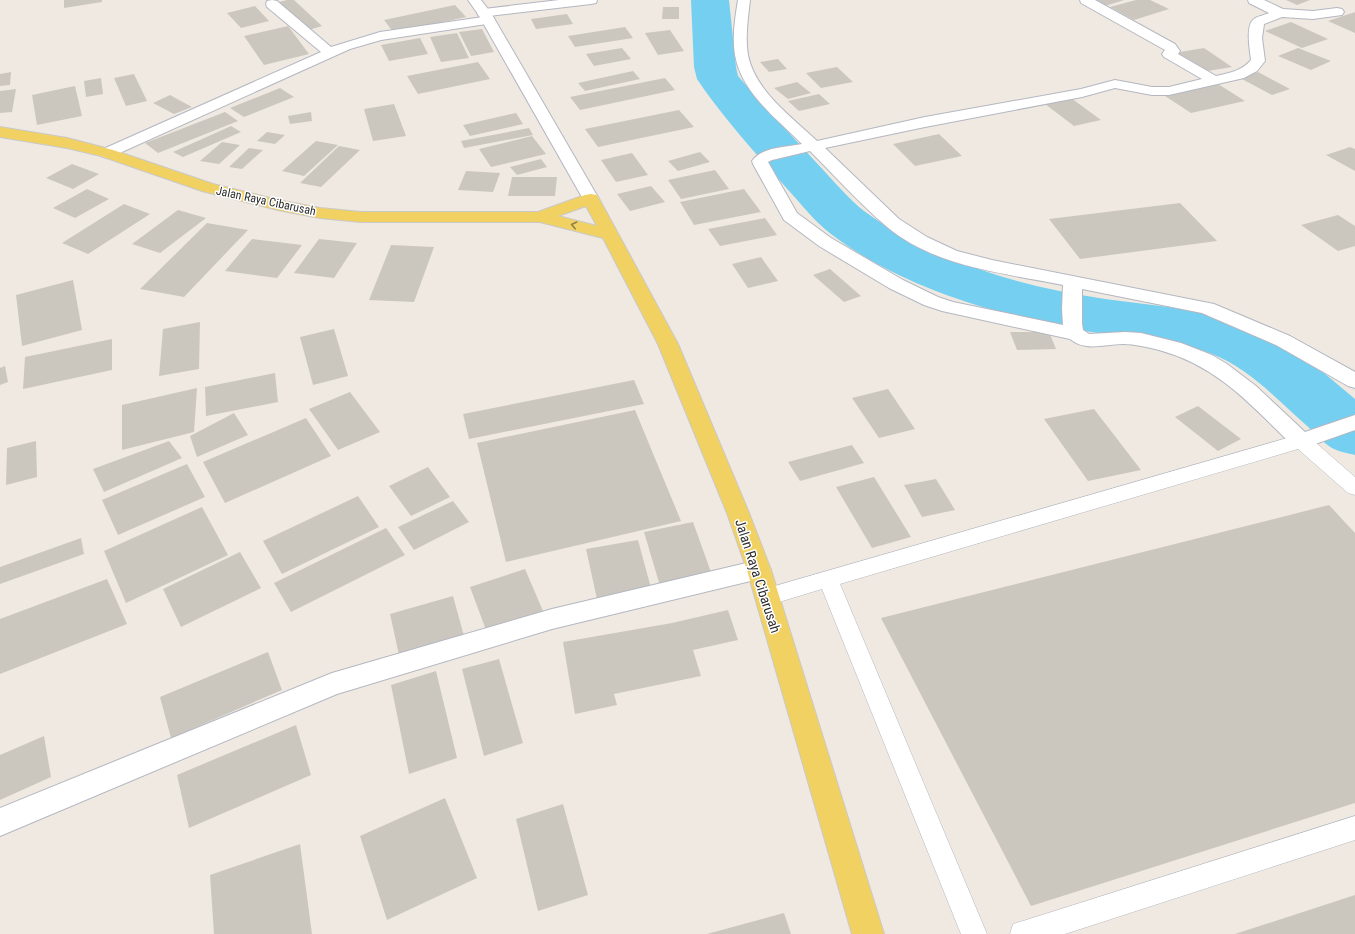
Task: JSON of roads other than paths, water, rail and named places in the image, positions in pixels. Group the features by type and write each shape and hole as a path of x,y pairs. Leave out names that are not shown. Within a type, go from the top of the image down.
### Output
{"main road":[{"name":"Jalan Raya Cibarusah","path":"0,132 67,143 107,153 208,188 278,205 361,217 540,217 608,234"},
{"name":"Jalan Raya Cibarusah","path":"540,217 591,199 608,234 668,344 738,513 759,570 868,934"}],"street":[{"path":"474,0 486,16 591,199"},
{"path":"107,153 345,46 380,36 486,16 590,0"},
{"path":"744,0 740,28 740,51 748,75 762,96 893,224 921,241 951,254 1072,287 1170,299 1214,310 1241,320 1283,339 1322,360 1355,381"},
{"path":"1086,0 1170,47 1173,51 1169,54 1215,81"},
{"path":"1254,0 1280,13 1313,15 1337,12"},
{"path":"272,4 329,52"},
{"path":"1280,13 1258,22 1255,38 1258,61 1252,68 1239,75 1169,91 1140,90 1115,84 1082,93 925,122 772,155 763,157 760,161 790,216 825,242 896,284 931,301 1074,332 1086,340 1124,338 1144,340 1192,354 1218,367 1302,441 1355,422"},
{"path":"1072,287 1074,332"},
{"path":"0,822 332,684 552,619 759,570"}],"lane":[{"path":"766,597 1302,441 1355,488"},
{"path":"828,579 974,934"},
{"path":"1023,934 1355,828"}],"waterway":[{"path":"710,0 715,67 718,79 770,141 834,211 854,227 896,253 952,278 981,288 1041,305 1101,316 1178,326 1234,341 1261,355 1355,433"}]}
